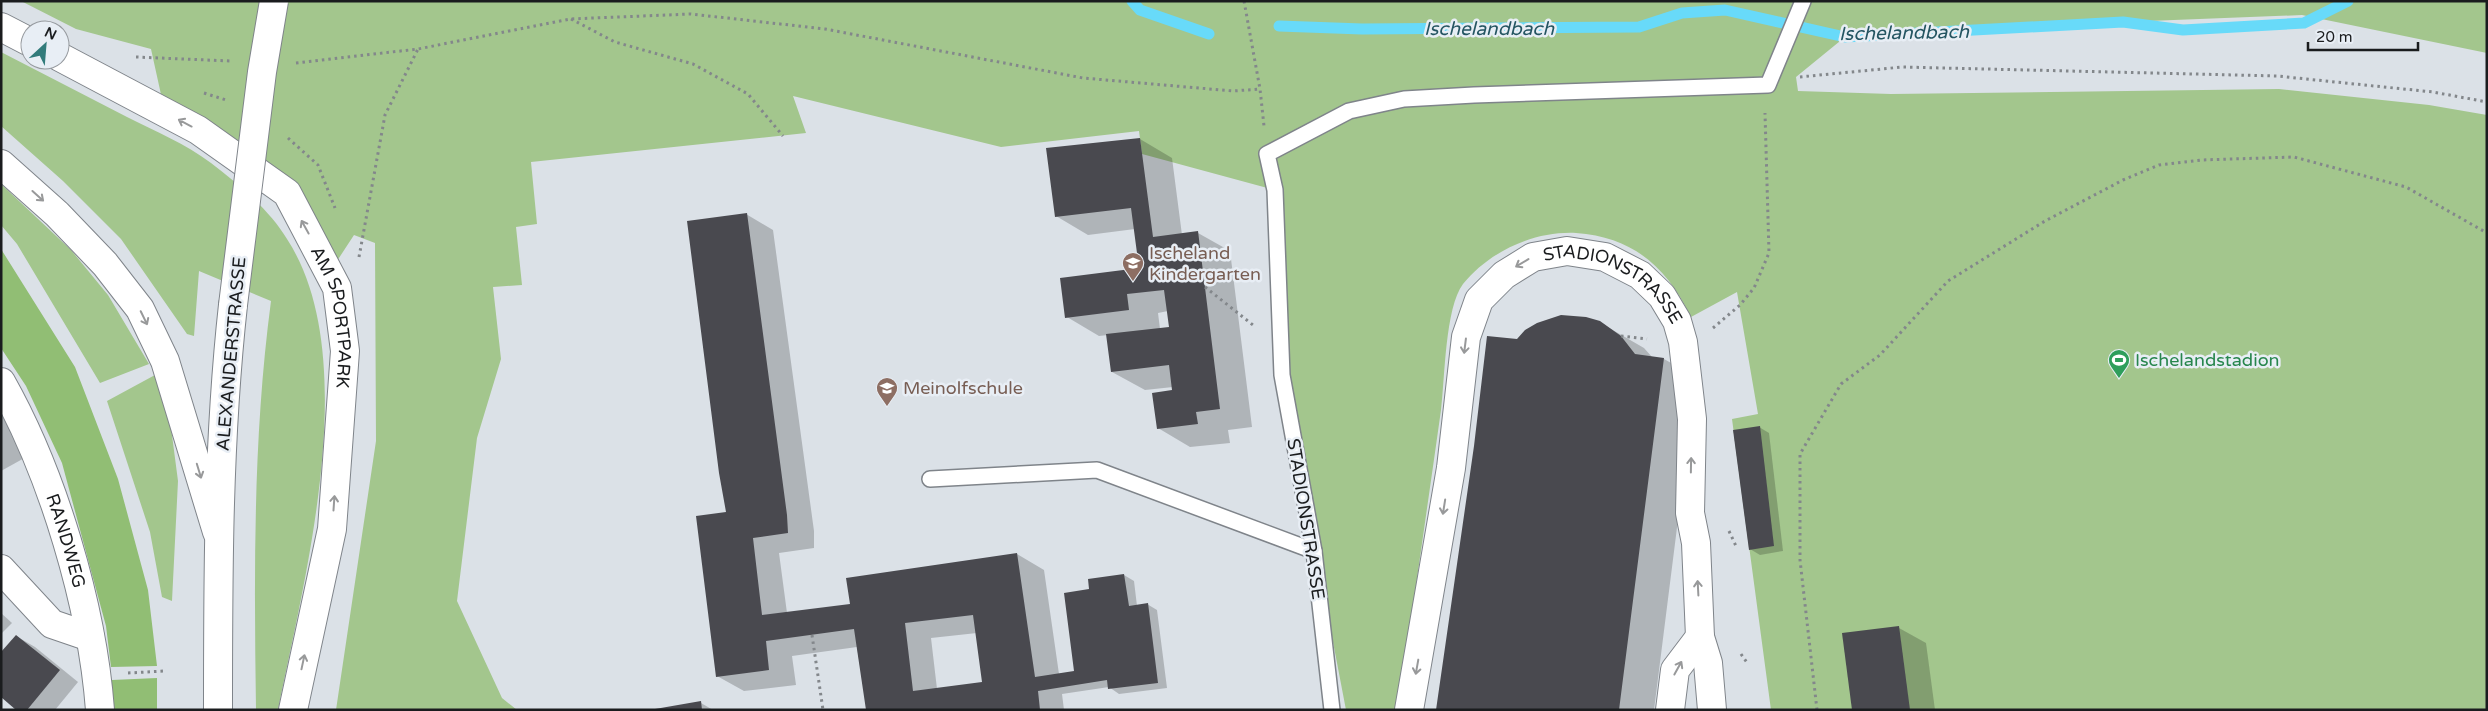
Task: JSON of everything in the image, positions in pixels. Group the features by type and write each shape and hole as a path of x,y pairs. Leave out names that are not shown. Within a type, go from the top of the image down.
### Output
{"street":[{"name":"ALEXANDERSTRASSE","path":"218,710 217,532 228,355 274,1"},
{"path":"1,28 20,37"},
{"name":"AM SPORTPARK","path":"70,62 198,130 287,194 337,288 345,351 332,529 293,710"},
{"path":"1,164 57,214 105,264 140,309 166,361 217,532"},
{"name":"STADIONSTRASSE","path":"1409,710 1451,468 1466,337 1479,300 1504,274 1533,257 1567,251 1605,257 1640,275 1662,296 1677,321 1683,342 1692,419 1690,513 1696,543 1700,637 1708,663 1712,710"},
{"name":"RANDWEG","path":"1,382 19,414 62,524 90,637 97,674 100,710"},
{"path":"1,569 52,624 90,637"},
{"path":"1670,710 1675,670 1700,637"}],"lane":[{"path":"1266,154 1349,111 1404,99 1768,85 1802,3"},
{"name":"STADIONSTRASSE","path":"1266,154 1275,190 1282,375 1314,551 1332,710"},
{"path":"930,479 1097,470 1314,551"}],"path":[{"path":"1244,1 1260,89 1266,154"},
{"path":"288,63 308,63 418,49 570,19 691,14 824,30 1083,78 1233,91 1260,89"},
{"path":"570,19 615,42 701,68 748,94 783,136"},
{"path":"337,288 358,264 385,115 418,49"},
{"path":"131,56 139,58 238,61"},
{"path":"1683,342 1708,332 1740,305 1754,288 1769,253 1764,98 1768,85 1796,77 1902,67 2277,76 2433,92 2487,102"},
{"path":"1817,710 1800,560 1800,454 1841,384 1880,355 1948,281 2045,221 2123,180 2159,165 2202,160 2294,157 2406,187 2487,233"},
{"path":"1205,287 1255,326 1280,324"},
{"path":"812,635 822,710"},
{"path":"118,673 165,671"}],"green space":[{"path":"21,1 2487,1 2487,53 2302,15 2123,22 1845,37 1796,77 1798,91 1891,94 2279,89 2429,105 2487,115 2487,710 1771,710 1732,419 1758,414 1737,292 1691,317 1682,299 1671,284 1646,258 1632,248 1597,236 1560,233 1544,235 1514,245 1500,253 1474,272 1463,284 1457,295 1449,326 1441,410 1399,710 1346,710 1282,375 1275,190 1142,154 1139,131 1001,147 793,96 806,133 531,162 537,224 516,227 522,285 493,287 501,359 477,438 457,601 502,698 517,710 336,710 376,441 375,243 354,235 337,261 288,181 162,99 151,49 76,29 70,26 70,20 58,20"},
{"path":"1,52 20,62 20,70 36,70 170,138 211,163 271,217 287,239 310,288 322,344 325,406 321,470 313,535 278,710 256,710 256,505 261,403 271,301 199,271 194,336 187,334 121,239 63,181 1,126"},
{"path":"1,184 71,250 108,295 149,364 100,383 17,244 1,225"},
{"path":"1,249 75,367 118,479 148,590 157,666 111,667 106,626 62,463 26,386 1,348"},
{"path":"155,375 170,420 178,481 172,601 162,597 150,532 107,401"},
{"path":"157,678 157,710 112,710 112,680"}],"building":[{"name":"Ischeland Kindergarten","path":"1140,138 1153,237 1198,231 1220,409 1196,412 1198,424 1157,429 1152,393 1172,390 1169,365 1111,372 1106,334 1169,327 1164,290 1127,294 1129,310 1065,318 1060,278 1139,268 1131,208 1055,217 1046,148"},
{"path":"747,213 788,533 753,538 762,615 850,604 846,578 1017,553 1035,677 1074,671 1064,593 1089,589 1088,579 1124,574 1129,606 1148,603 1158,683 1108,689 1107,680 1038,691 1040,710 866,710 854,629 766,641 769,670 716,677 696,516 726,512 719,473 687,221","holes":["973,615 982,682 913,691 905,623"]},
{"path":"1561,315 1586,317 1600,321 1621,336 1635,354 1664,358 1619,710 1436,710 1474,446 1487,336 1517,339 1525,330 1537,323"},
{"path":"1760,426 1774,546 1749,550 1733,430"},
{"path":"1899,626 1910,710 1852,710 1842,633"},
{"path":"16,635 60,670 27,710 16,710 1,697 1,652"},
{"path":"701,701 702,710 655,710 655,709"}],"waterway":[{"name":"Ischelandbach","path":"1132,1 1140,10 1209,34"},
{"name":"Ischelandbach","path":"1279,26 1362,29 1639,27 1682,13 1725,10 1845,37 2123,22 2183,30 2304,23 2348,1"}],"place":[{"name":"Ischeland Kindergarten","path":"1133,282"},
{"name":"Ischelandstadion","path":"2119,379"},
{"name":"Meinolfschule","path":"887,407"}]}
